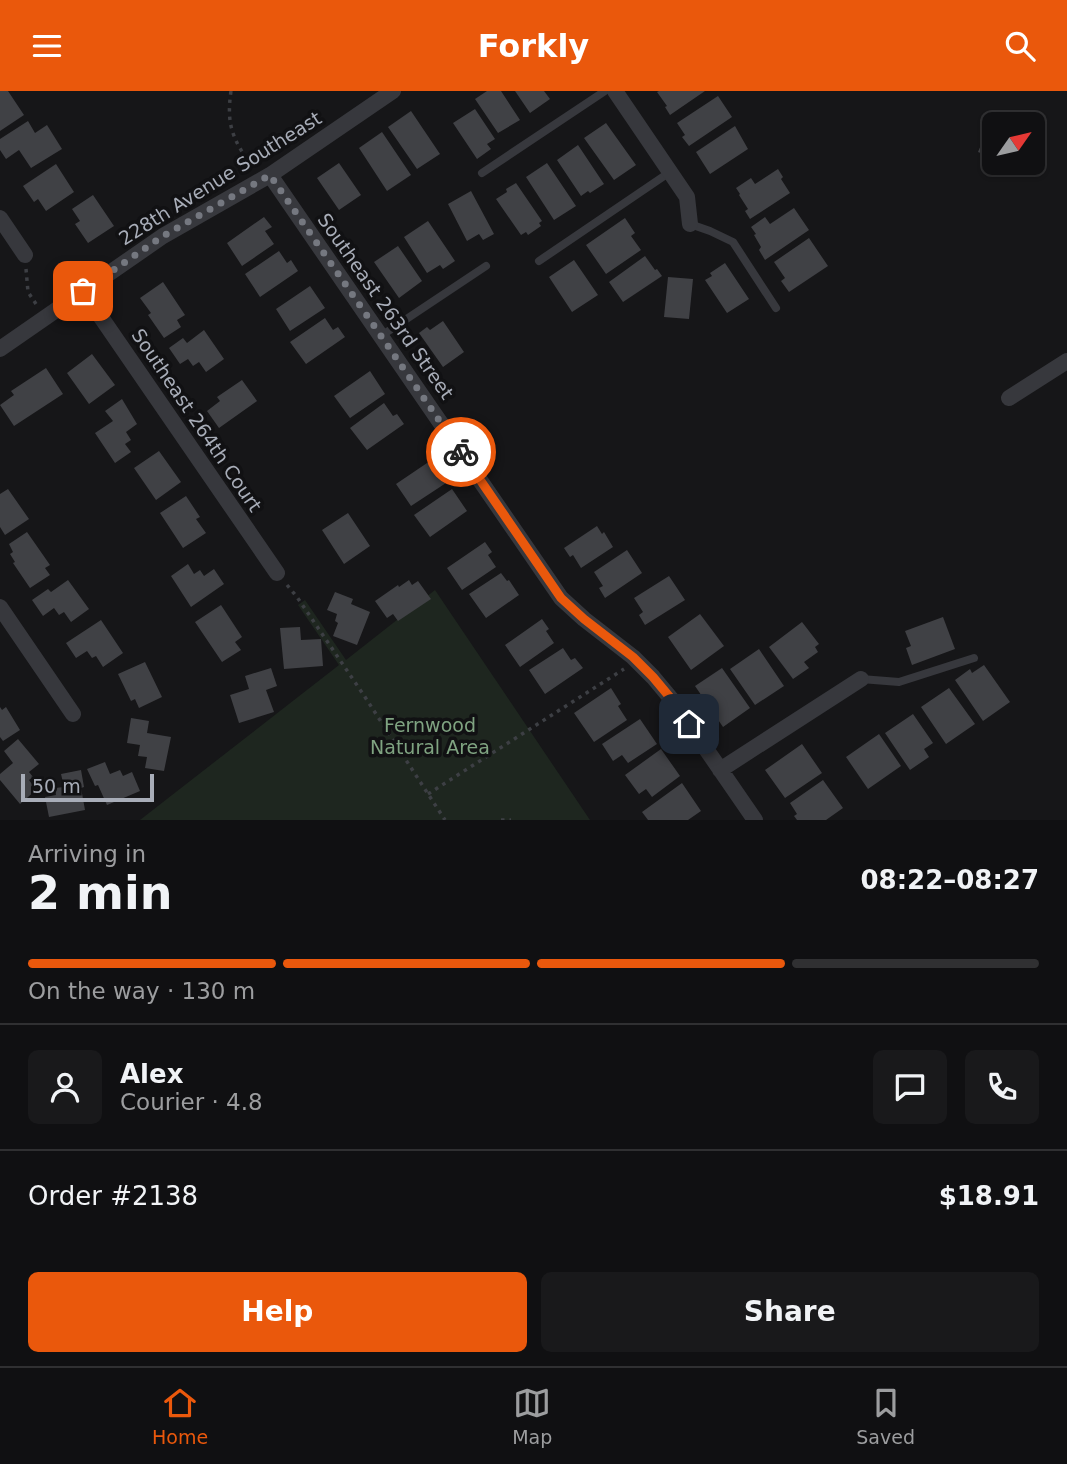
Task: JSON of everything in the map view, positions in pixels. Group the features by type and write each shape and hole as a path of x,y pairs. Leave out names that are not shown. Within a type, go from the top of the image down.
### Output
{"street":[{"name":"228th Avenue Southeast","path":"0,349 163,236 265,177 393,91"},
{"path":"615,91 687,197 690,224"},
{"name":"Southeast 263rd Street","path":"265,177 381,336 561,598 653,677 673,701 755,820"},
{"path":"0,218 25,255"},
{"name":"Southeast 264th Court","path":"83,291 277,573"},
{"path":"1009,398 1067,361"},
{"path":"0,607 73,713"},
{"path":"720,770 861,679"}],"lane":[{"path":"482,173 605,91"},
{"path":"539,261 670,172"},
{"path":"690,224 733,242 776,308"},
{"path":"381,336 486,266"},
{"path":"861,679 899,682 974,658"}],"path":[{"path":"231,91 228,110 237,145 265,177"},
{"path":"25,255 28,292 44,318"},
{"path":"277,573 305,608 445,820"},
{"path":"428,795 636,661"},
{"path":"500,820 511,820"}],"green space":[{"name":"Fernwood Natural Area","path":"435,590 590,820 140,820 339,665 298,605 305,600 346,660"}],"building":[{"path":"0,91 8,91 24,115 0,131"},
{"path":"487,91 501,91 520,120 498,133 475,99"},
{"path":"515,91 544,91 550,99 530,113"},
{"path":"705,91 670,115 657,92"},
{"path":"718,96 732,117 689,146 677,123"},
{"path":"475,109 495,139 487,144 491,149 477,159 453,123"},
{"path":"411,111 440,154 417,169 388,127"},
{"path":"28,121 35,133 47,125 62,149 31,168 19,150 6,159 0,150 0,139"},
{"path":"606,123 636,165 614,180 584,138"},
{"path":"735,126 748,149 710,174 696,152"},
{"path":"382,132 411,175 387,191 359,148"},
{"path":"578,145 604,184 581,196 557,160"},
{"path":"339,163 361,195 339,210 317,178"},
{"path":"547,163 576,206 554,220 526,177"},
{"path":"56,164 74,192 46,211 38,199 34,202 23,186"},
{"path":"778,169 790,193 750,219 745,211 748,209 736,188 751,178 755,184"},
{"path":"516,183 542,221 539,223 541,226 528,235 526,232 521,235 496,199"},
{"path":"471,191 494,234 483,240 479,234 467,241 448,204"},
{"path":"93,195 114,226 88,243 75,224 80,221 72,209"},
{"path":"794,208 809,230 765,260 751,227 765,217 770,224"},
{"path":"264,217 272,227 265,231 274,244 242,266 227,243"},
{"path":"625,218 635,233 631,236 641,250 606,274 586,245"},
{"path":"428,221 455,261 443,269 440,265 427,273 404,237"},
{"path":"809,238 828,266 789,292 781,281 785,278 774,262"},
{"path":"398,246 422,281 399,298 374,262"},
{"path":"279,251 287,263 291,260 298,271 260,297 245,274"},
{"path":"645,256 662,276 623,302 609,282"},
{"path":"574,260 598,295 572,312 549,277"},
{"path":"725,263 749,299 727,313 705,280"},
{"path":"668,277 693,279 689,319 664,317"},
{"path":"163,282 185,315 177,320 181,327 164,338 140,298"},
{"path":"310,286 325,308 290,331 276,309"},
{"path":"325,318 333,330 338,327 345,337 306,364 290,342"},
{"path":"443,321 464,352 443,367 419,333 427,327 430,330"},
{"path":"204,330 224,359 206,372 199,362 193,366 188,359 180,364 169,348 183,338 187,343"},
{"path":"92,354 115,385 89,404 67,373"},
{"path":"46,368 63,394 14,426 0,405 14,395 11,391"},
{"path":"370,371 385,394 350,418 334,396"},
{"path":"242,380 257,401 219,428 207,411 220,401 217,397"},
{"path":"122,399 137,424 126,432 131,440 125,444 131,452 115,463 95,433 113,421 105,411"},
{"path":"384,403 393,416 397,414 404,424 367,450 350,428"},
{"path":"159,451 181,482 156,500 134,468"},
{"path":"430,461 446,483 411,506 396,484"},
{"path":"8,489 29,519 5,535 0,527 0,494"},
{"path":"452,489 467,511 430,537 414,515"},
{"path":"186,496 200,517 196,519 206,533 183,548 160,513"},
{"path":"348,513 370,546 344,564 322,530"},
{"path":"597,526 613,547 581,568 573,555 570,557 564,548"},
{"path":"27,532 50,565 45,568 50,575 30,588 13,563 15,562 10,554 13,552 9,544"},
{"path":"485,542 492,552 488,555 496,567 462,590 447,568"},
{"path":"627,550 642,573 605,598 599,588 603,586 594,572"},
{"path":"188,564 194,574 200,570 204,576 214,569 224,584 191,607 171,576"},
{"path":"501,573 519,595 486,618 469,594"},
{"path":"669,576 685,600 645,625 639,615 643,612 634,598"},
{"path":"68,580 89,609 71,622 64,612 59,615 54,608 43,616 32,600 48,589 51,592"},
{"path":"409,580 412,585 418,581 431,599 398,621 393,614 387,618 375,601"},
{"path":"335,592 353,599 351,604 370,612 357,645 333,636 338,623 335,621 337,614 327,610"},
{"path":"221,605 242,637 235,642 241,650 222,662 195,622"},
{"path":"700,614 724,646 691,670 668,637"},
{"path":"943,617 955,649 912,665 906,648 911,646 905,631"},
{"path":"542,619 554,643 520,667 505,645"},
{"path":"101,620 123,653 103,667 96,656 92,658 87,651 76,658 66,643"},
{"path":"802,622 819,644 815,647 818,652 804,662 809,668 793,679 769,647"},
{"path":"300,627 301,640 321,639 323,666 284,669 280,628"},
{"path":"563,648 571,660 575,658 583,668 545,694 529,670"},
{"path":"759,649 784,686 755,705 730,669"},
{"path":"145,662 162,697 139,708 135,699 131,701 118,674"},
{"path":"984,665 1010,702 983,721 955,680 970,669 972,673"},
{"path":"271,668 277,686 266,690 274,712 239,723 230,695 249,689 245,676"},
{"path":"722,668 750,708 723,727 695,686"},
{"path":"611,688 627,720 594,742 574,713"},
{"path":"949,688 975,724 946,744 921,707"},
{"path":"0,707 2,710 6,707 20,730 3,741 0,737"},
{"path":"913,714 933,743 924,749 929,757 910,770 885,733"},
{"path":"131,718 149,721 147,733 171,737 164,771 145,768 147,757 138,756 140,745 127,743"},
{"path":"640,719 657,744 628,763 622,755 613,761 602,744"},
{"path":"879,734 901,766 868,789 846,757"},
{"path":"18,739 39,764 29,772 33,777 29,780 36,790 20,804 0,780 0,774 13,763 4,751"},
{"path":"802,744 822,773 785,798 765,770"},
{"path":"661,749 680,776 652,797 646,789 639,794 625,775"},
{"path":"105,762 110,774 120,770 123,776 132,772 140,791 107,805 87,769"},
{"path":"81,770 85,810 49,817 45,797 56,795 55,788 64,787 61,774"},
{"path":"823,780 843,808 826,820 797,820 794,816 797,814 790,803"},
{"path":"682,783 701,811 688,820 648,820 642,812"}],"way so far":[{"path":"83,291 163,236 270,175 461,452"}],"route":[{"path":"461,452 561,598 633,657 653,677 689,724"}]}
